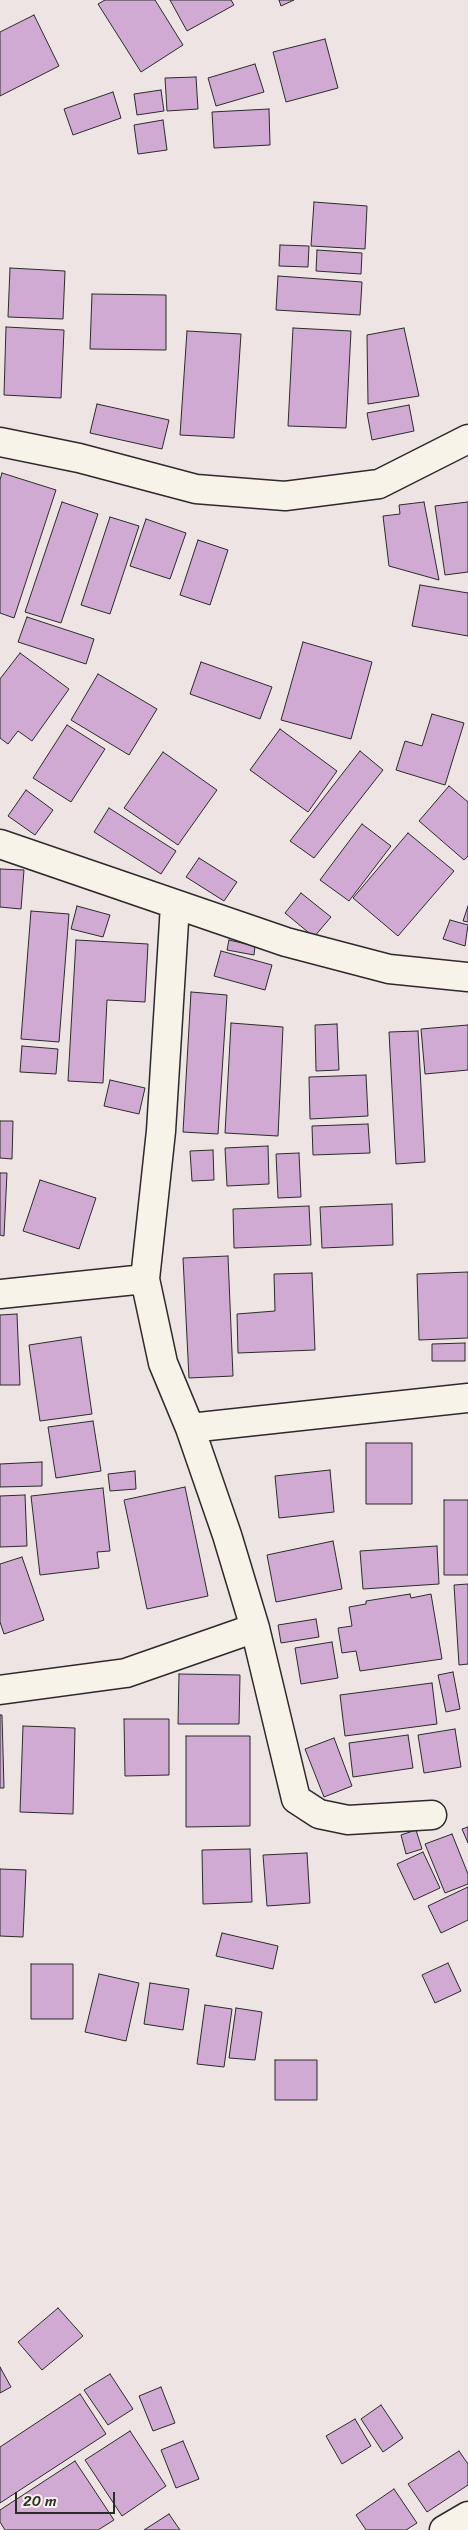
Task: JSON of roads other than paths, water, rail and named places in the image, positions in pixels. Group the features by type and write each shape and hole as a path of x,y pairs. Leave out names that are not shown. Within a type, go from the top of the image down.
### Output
{"street":[{"path":"0,442 79,458 196,489 285,496 379,484 468,439"},
{"path":"0,844 286,942 390,968 468,977"},
{"path":"175,905 161,1131 145,1279 163,1363 190,1428 227,1535 255,1628 296,1799 319,1814 348,1820 432,1816"},
{"path":"0,1294 145,1279"},
{"path":"190,1428 468,1398"},
{"path":"0,1690 126,1673 255,1628"},
{"path":"444,2530 468,2516"}]}
